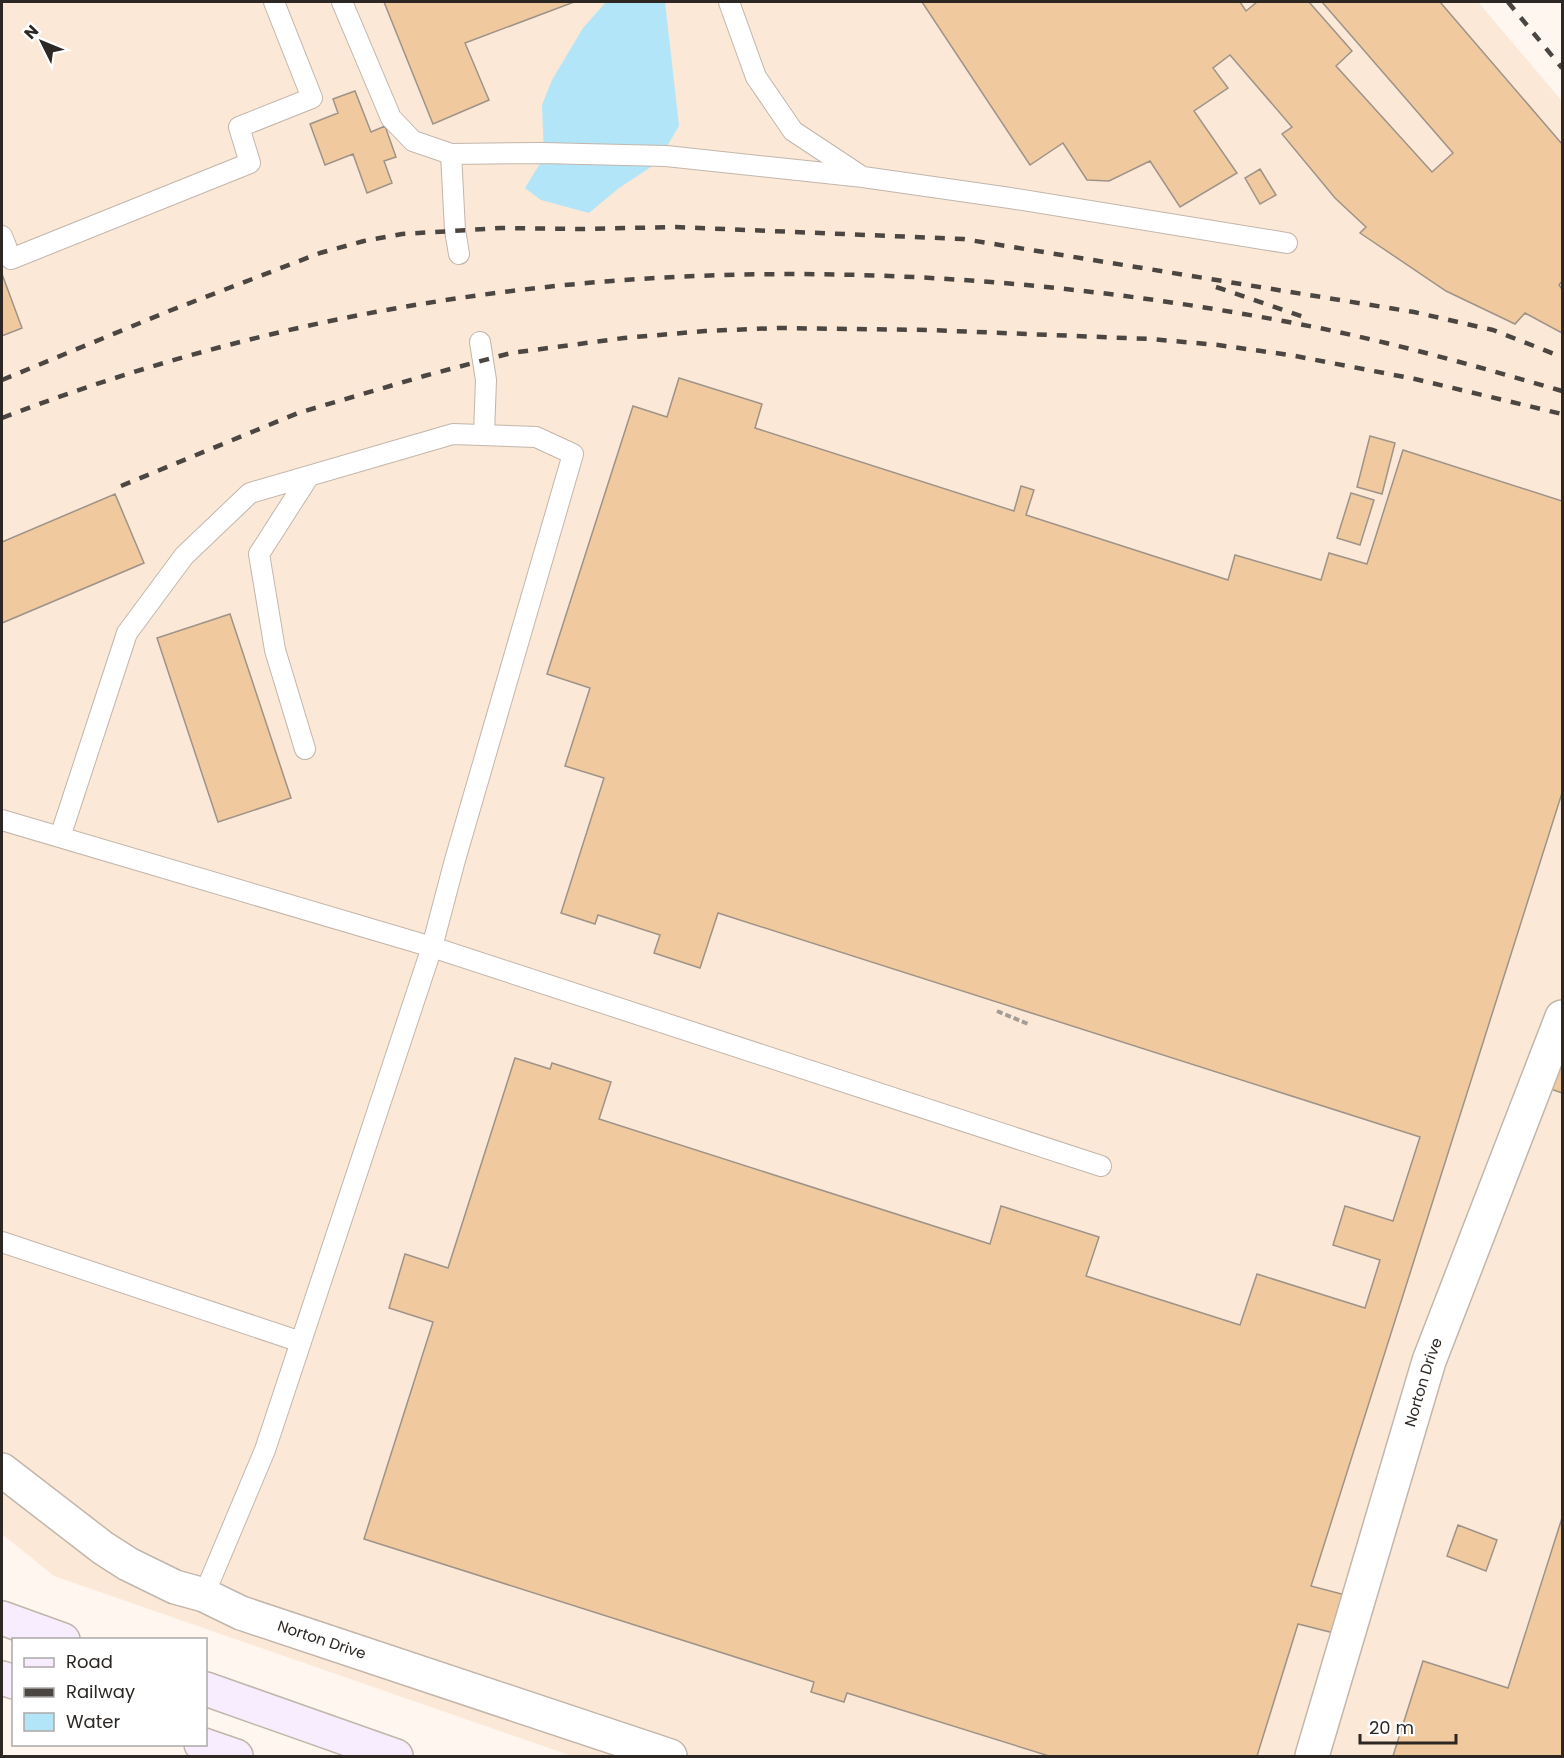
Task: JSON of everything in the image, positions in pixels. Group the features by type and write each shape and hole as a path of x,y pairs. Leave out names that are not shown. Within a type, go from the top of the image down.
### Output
{"main road":[{"path":"2,1618 57,1638"},
{"path":"207,1689 396,1756"},
{"path":"207,1746 236,1756"}],"street":[{"name":"Norton Drive","path":"1312,1756 1429,1361 1563,1017"},
{"name":"Norton Drive","path":"2,1470 103,1548 128,1564 175,1587 204,1595 240,1613 670,1756"}],"lane":[{"path":"2,236 11,260 250,163 239,127 312,98 274,2"},
{"path":"342,2 391,118 412,141 452,154 542,153 666,156 863,177 1010,198 1287,243"},
{"path":"729,2 756,77 793,131 863,177"},
{"path":"452,154 455,230 459,255"},
{"path":"480,342 486,380 484,434"},
{"path":"60,837 127,633 184,556 250,493 453,434 536,437 573,454 458,849 432,947 265,1450 204,1595"},
{"path":"305,749 275,650 259,554 309,476"},
{"path":"2,820 432,947 1101,1166"},
{"path":"2,1242 301,1342"}],"path":[{"path":"997,1011 1028,1024"}],"shaded area":[{"path":"2,2 1478,2 1562,101 1562,1756 572,1756 54,1576 2,1534"}],"water":[{"path":"606,2 665,2 679,126 657,163 619,188 589,213 541,200 525,188 544,157 542,105 552,80 583,28"}],"building":[{"path":"384,2 574,2 465,43 489,100 433,124"},
{"path":"922,2 1240,2 1246,11 1257,2 1309,2 1352,51 1336,66 1432,172 1453,153 1322,2 1440,2 1562,144 1562,281 1559,285 1562,289 1562,333 1525,313 1515,324 1446,291 1360,233 1366,227 1335,198 1282,134 1292,127 1230,55 1213,68 1228,88 1194,111 1237,173 1180,207 1150,161 1109,181 1087,180 1063,143 1030,165"},
{"path":"355,91 371,132 385,126 396,157 384,161 392,183 367,193 353,154 325,165 310,124 338,113 333,99"},
{"path":"1260,169 1276,195 1260,204 1245,178"},
{"path":"2,274 22,328 2,336"},
{"path":"679,378 762,404 755,428 1014,511 1021,486 1034,490 1026,515 1228,580 1235,555 1321,580 1329,553 1367,564 1403,450 1562,501 1562,793 1311,1586 1353,1597 1342,1635 1298,1624 1257,1756 1049,1756 847,1693 844,1702 811,1692 814,1682 364,1539 433,1322 389,1308 405,1254 448,1268 515,1058 550,1069 552,1063 611,1082 599,1119 990,1244 1001,1206 1099,1237 1086,1276 1240,1325 1257,1274 1365,1308 1380,1260 1333,1245 1345,1206 1393,1221 1420,1137 718,913 700,968 654,953 660,935 598,915 595,924 561,913 604,778 565,766 590,688 547,674 633,406 667,417"},
{"path":"1370,436 1395,443 1382,494 1357,487"},
{"path":"1351,493 1374,500 1360,545 1337,538"},
{"path":"115,494 144,563 2,623 2,542"},
{"path":"230,614 291,798 218,822 157,638"},
{"path":"1562,1041 1562,1093 1548,1088"},
{"path":"1562,1518 1562,1756 1393,1756 1423,1661 1508,1688"},
{"path":"1458,1525 1497,1540 1486,1571 1447,1556"}],"railway":[{"path":"1508,2 1562,68"},
{"path":"2,380 169,311 320,253 402,234 501,228 676,227 963,239 1414,312 1493,330 1562,357"},
{"path":"2,418 160,364 320,323 481,295 643,279 806,274 970,280 1134,297 1299,324 1366,338 1562,391"},
{"path":"1216,287 1307,318"},
{"path":"121,486 298,413 424,376 511,353 624,338 705,331 778,328 929,330 1150,339 1218,345 1290,355 1415,379 1562,414"}]}
